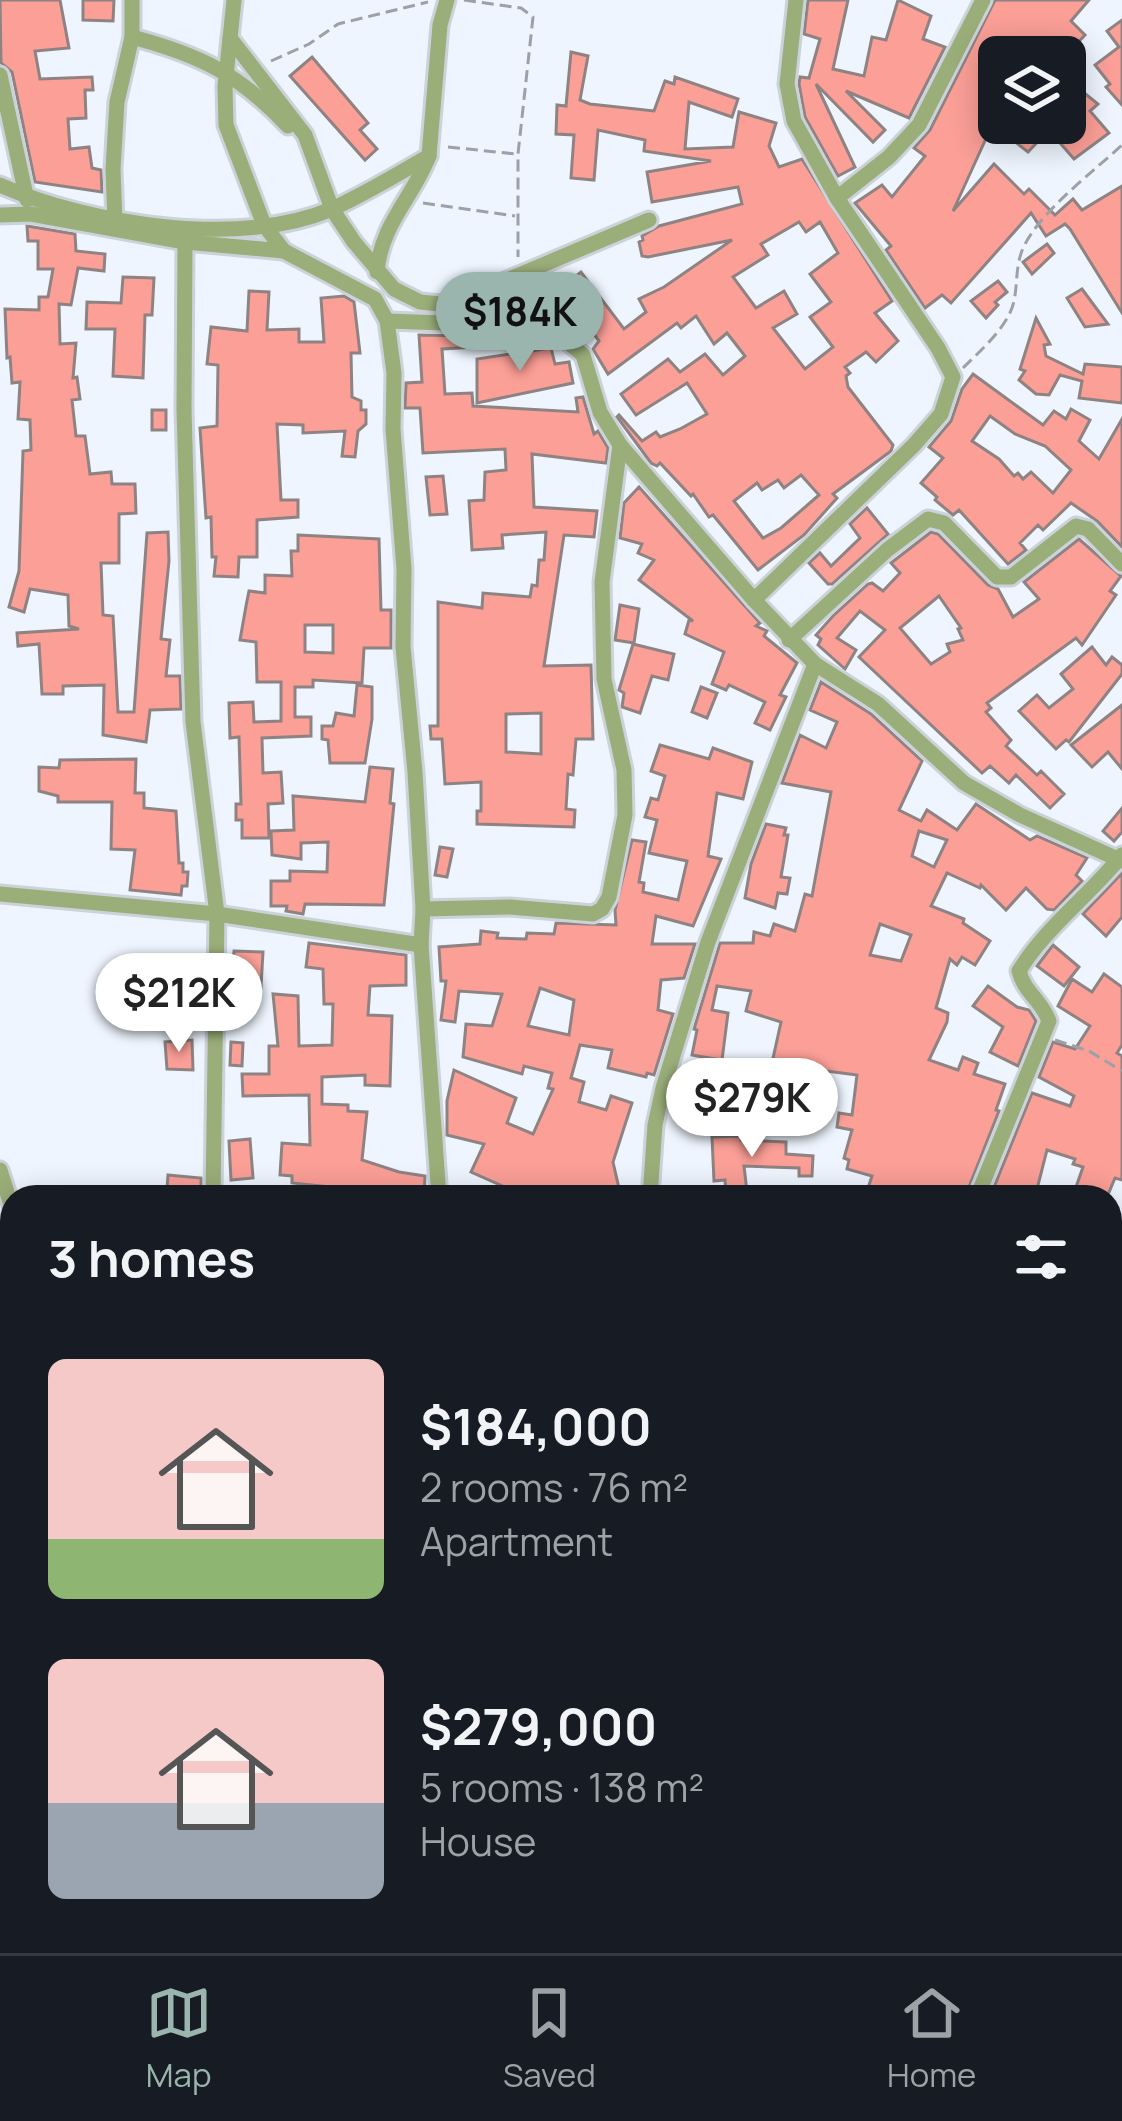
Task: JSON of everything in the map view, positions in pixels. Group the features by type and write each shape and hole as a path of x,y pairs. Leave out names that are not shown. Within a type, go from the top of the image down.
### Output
{"street":[{"path":"116,223 117,102 133,37 132,0"},
{"path":"233,0 226,125 264,225 284,251"},
{"path":"438,1185 403,647 394,373 387,321 375,299 384,232 405,203 430,150 440,25 447,0"},
{"path":"754,600 914,445 941,414 953,377 837,198 790,110 787,84 796,0"},
{"path":"837,198 920,125 983,0"},
{"path":"133,37 188,53 227,71 313,152"},
{"path":"230,38 289,112 313,152 332,208 354,242 403,296 440,304 520,276 649,220"},
{"path":"0,75 5,124 28,206"},
{"path":"116,223 197,231 264,225 332,208 430,150"},
{"path":"0,185 28,206 185,242 284,251 375,299"},
{"path":"0,215 28,206"},
{"path":"185,242 184,410 193,722 217,914 213,1185"},
{"path":"387,321 514,324 554,331 583,355 600,412 620,445 789,640 815,664 878,704 964,783 1020,815 1121,859 1019,971 1022,985 1045,1008 1049,1022 982,1185"},
{"path":"423,909 510,907 593,914 609,898 625,815 624,770 604,680 602,582 620,445"},
{"path":"789,640 928,519 944,523 997,578 1011,577 1076,526 1088,530 1122,564"},
{"path":"651,1185 663,1088 708,942 815,664"},
{"path":"0,894 217,914 422,946"}],"path":[{"path":"255,71 338,24 436,0"},
{"path":"464,0 521,8 532,16 518,154 520,276"},
{"path":"953,377 1006,318 1014,302 1017,265 1026,242 1063,199 1122,146"},
{"path":"430,150 518,154"},
{"path":"405,203 447,204 516,217"},
{"path":"1042,1039 1070,1042 1122,1070"}],"building":[{"path":"0,0 60,0 69,48 35,51 40,79 92,77 93,90 85,90 86,118 68,119 70,149 89,147 92,168 101,170 102,192 35,182 12,72 1,63"},
{"path":"83,0 114,0 113,21 83,20"},
{"path":"808,0 848,0 833,69 864,76 872,37 886,40 898,0 931,16 923,39 945,47 909,118 846,91 885,130 873,142 816,84 855,167 838,176 805,117 799,84 800,77 809,78 820,39 804,34"},
{"path":"995,0 1089,0 1071,21 1084,36 978,36 978,144 984,144 953,211 994,164 1024,194 1029,189 1055,215 1073,199 1082,210 1122,186 1122,313 1070,229 1065,224 1046,236 1031,213 951,303 942,295 925,308 886,250 891,246 855,203 882,185 892,197 925,156 914,148 930,130"},
{"path":"1122,20 1122,105 1095,65 1119,47 1107,31"},
{"path":"571,52 588,56 580,100 590,104 654,111 665,81 674,84 675,77 738,99 732,117 689,102 685,149 733,147 739,112 776,123 769,146 779,167 802,159 892,301 875,313 898,341 876,362 866,352 845,367 850,373 848,387 893,445 891,451 833,494 837,498 804,535 758,570 693,494 660,463 651,463 617,417 642,441 656,432 660,437 680,429 707,414 687,383 636,415 621,394 668,359 680,372 705,354 723,375 745,356 727,333 714,344 696,316 681,328 677,323 608,374 593,349 599,341 575,308 569,313 558,297 564,293 560,288 581,272 624,329 646,312 639,299 732,240 648,257 642,256 642,236 659,226 742,204 738,187 652,202 647,172 711,161 644,151 645,140 598,130 594,180 571,178 574,135 556,134 557,105 566,106","holes":["799,222 806,232 820,222 838,253 810,274 831,302 810,317 833,347 805,369 773,328 797,314 784,291 756,308 733,277 768,255 761,244","801,475 819,495 763,538 734,501 757,483 762,490 778,480 784,488"]},
{"path":"312,57 368,123 360,130 377,149 365,160 290,76"},
{"path":"1086,94 1098,104 1090,111 1109,133 1074,159 1061,144 1086,144"},
{"path":"27,226 75,234 76,251 105,254 104,271 78,268 71,305 59,304 60,344 76,343 73,378 77,377 80,399 72,400 76,436 85,436 90,474 111,472 112,484 135,484 136,513 119,514 119,563 101,563 103,615 113,616 118,712 134,712 147,533 168,532 161,639 170,640 166,676 180,676 181,709 150,710 146,742 103,735 104,685 63,686 63,694 42,694 39,644 18,646 17,633 79,629 69,626 68,595 30,589 24,612 9,607 19,571 23,451 31,450 30,420 18,419 20,382 12,383 5,309 39,310 39,297 48,297 53,269 38,269 38,241 28,241"},
{"path":"1047,244 1054,253 1032,274 1023,262"},
{"path":"123,277 154,278 152,315 145,315 143,378 113,376 115,329 86,329 87,302 121,303"},
{"path":"998,281 1007,292 986,318 971,301"},
{"path":"1082,289 1108,324 1085,327 1067,298"},
{"path":"249,291 269,292 267,330 299,329 299,342 324,342 321,298 344,296 354,302 360,353 351,353 352,397 366,410 366,424 358,431 355,457 342,456 345,431 303,433 303,425 277,424 281,500 298,500 298,517 257,520 257,557 239,557 238,577 214,576 216,557 212,557 211,517 206,518 200,428 217,426 218,365 207,364 211,327 247,331"},
{"path":"1036,318 1050,344 1044,345 1046,356 1083,374 1085,364 1122,367 1122,403 1079,398 1082,381 1060,375 1049,395 1036,394 1019,380"},
{"path":"419,335 473,336 474,347 442,349 445,394 472,393 473,406 578,412 576,398 583,397 594,434 598,431 608,448 606,463 532,454 534,507 597,511 594,537 564,535 544,666 591,665 593,739 576,739 573,775 568,774 566,809 575,810 574,827 477,824 481,782 445,784 442,739 431,739 430,726 438,726 438,602 482,608 483,593 530,597 532,585 537,586 539,560 544,560 546,532 502,535 503,548 472,550 469,501 484,500 485,472 506,470 505,449 423,453 420,408 405,408 406,383 422,382","holes":["541,713 541,754 506,752 506,714"]},
{"path":"551,348 555,364 569,362 573,383 477,403 477,359"},
{"path":"973,374 1043,425 1054,411 1066,419 1071,409 1090,420 1079,441 1099,459 1122,419 1122,547 1071,503 1043,530 1038,525 1020,543 1026,550 1008,564 959,510 953,515 935,500 921,483 943,458 929,447 951,421 962,389","holes":["990,416 1015,434 1045,446 1071,470 1053,493 1031,472 1023,479 1018,473 1014,476 972,441"]},
{"path":"152,410 166,410 166,430 152,430"},
{"path":"443,476 447,514 430,515 426,477"},
{"path":"639,487 760,623 756,626 767,631 764,636 797,663 780,695 786,697 770,730 755,723 765,702 729,685 726,690 712,684 724,652 685,634 689,620 693,621 639,580 654,560 638,553 642,544 620,538 624,503"},
{"path":"867,508 888,534 828,584 809,563 820,553 831,566 860,538 850,524"},
{"path":"931,532 938,534 988,585 998,589 1013,617 1039,599 1024,582 1079,539 1121,576 1110,591 1116,595 1082,645 1076,638 987,703 991,708 986,712 1011,740 1006,746 1064,794 1050,808 1016,775 1009,783 990,766 982,773 859,657 885,630 860,611 837,638 856,650 845,669 818,645 821,639 816,635 868,584 883,591 900,573 891,563","holes":["939,596 961,628 963,640 947,644 950,652 931,664 900,628"]},
{"path":"298,535 379,539 381,610 391,610 391,648 364,648 362,683 313,680 313,687 295,687 295,717 311,717 311,736 262,738 263,773 281,772 283,803 268,804 269,838 242,838 242,820 236,820 236,804 241,804 239,737 230,738 229,703 253,702 254,722 281,721 281,682 257,682 256,642 240,640 246,606 249,591 265,593 265,575 292,576 291,551 298,551","holes":["305,625 333,625 333,653 305,652"]},
{"path":"620,605 639,609 634,643 615,640"},
{"path":"633,644 674,654 668,680 652,676 640,713 622,707 624,693 619,690"},
{"path":"1092,647 1106,665 1112,657 1122,665 1122,674 1069,742 1056,749 1019,711 1037,695 1049,708 1073,689 1061,674"},
{"path":"821,682 871,714 922,761 899,810 921,821 927,810 957,830 976,804 1030,840 1037,836 1087,858 1076,875 1082,881 1054,910 1026,888 1006,910 981,885 947,873 931,906 964,919 963,923 990,941 975,965 962,957 957,965 950,959 936,1008 948,1013 947,1022 929,1060 958,1070 963,1057 978,1063 974,1074 1005,1084 970,1185 869,1185 872,1176 847,1169 849,1160 844,1158 852,1130 837,1127 839,1113 852,1115 857,1075 772,1063 781,1022 746,1011 751,991 717,986 712,1010 728,1013 722,1060 756,1066 752,1104 716,1102 721,1060 692,1055 694,1029 720,943 753,943 754,932 770,936 774,924 795,931 805,894 812,896 831,792 782,783 800,735 826,748 837,722 810,710","holes":["919,831 947,840 934,867 912,856","880,924 911,935 901,961 870,955"]},
{"path":"357,685 372,687 365,763 330,763 322,726 333,726 336,713 354,716"},
{"path":"701,687 717,693 707,718 692,712"},
{"path":"1122,705 1122,769 1108,752 1092,767 1071,745"},
{"path":"660,745 709,759 713,748 752,762 743,799 717,793 708,856 721,859 693,926 656,916 652,944 695,944 684,978 661,980 658,1010 673,1014 654,1075 608,1068 612,1050 580,1045 571,1078 584,1082 579,1102 606,1110 611,1096 632,1103 613,1162 618,1185 500,1185 471,1172 484,1144 447,1135 447,1101 454,1070 516,1098 507,1123 533,1134 553,1089 548,1088 552,1073 524,1066 522,1074 463,1057 466,1024 492,1026 502,994 459,991 455,1022 441,1020 446,981 441,981 439,947 480,944 481,931 498,933 497,938 526,939 527,933 554,934 556,923 616,925 615,910 632,840 646,842 639,882 644,883 643,892 678,900 687,861 649,853 657,820 645,817 651,798 658,800 665,776 651,771","holes":["540,988 574,1000 569,1035 528,1026"]},
{"path":"136,759 135,793 144,793 144,808 176,811 179,863 188,872 181,895 130,890 135,850 111,849 112,802 58,802 58,796 39,791 39,767 59,768 60,760"},
{"path":"370,767 393,769 384,905 305,904 303,914 286,911 287,906 271,906 271,881 290,881 290,871 327,872 328,842 301,843 301,859 272,855 271,831 294,830 293,796 365,802"},
{"path":"1122,808 1122,832 1114,841 1103,831"},
{"path":"766,824 786,828 784,835 788,835 781,877 790,878 787,894 778,893 775,908 745,898"},
{"path":"440,847 453,849 447,877 435,875"},
{"path":"1122,873 1122,917 1106,936 1083,914"},
{"path":"309,943 406,955 406,985 370,986 368,1015 392,1016 390,1086 365,1085 365,1075 322,1077 322,1104 367,1112 362,1160 425,1176 425,1185 312,1185 292,1183 292,1176 280,1175 282,1143 310,1145 309,1095 243,1096 242,1074 269,1074 269,1046 278,1046 273,994 298,996 299,1046 332,1045 333,1004 324,1004 323,969 306,967"},
{"path":"1053,945 1079,967 1064,986 1037,966"},
{"path":"234,951 263,952 261,987 231,980"},
{"path":"1104,974 1122,987 1122,1045 1117,1053 1122,1056 1122,1180 1115,1178 1112,1185 1077,1185 1083,1167 1073,1164 1075,1159 1047,1150 1038,1185 995,1185 1032,1093 1070,1106 1074,1096 1039,1077 1053,1042 1075,1049 1090,1026 1058,1006 1072,979 1092,992"},
{"path":"988,986 1029,1010 1036,1021 1018,1066 990,1052 1003,1027 973,1006"},
{"path":"192,1040 193,1070 167,1069 165,1042"},
{"path":"231,1042 243,1043 242,1066 230,1065"},
{"path":"712,1137 786,1142 786,1154 813,1156 812,1176 799,1176 799,1168 744,1166 746,1185 714,1181"},
{"path":"250,1139 253,1178 231,1180 229,1141"},
{"path":"168,1175 201,1178 201,1185 167,1185"}]}
